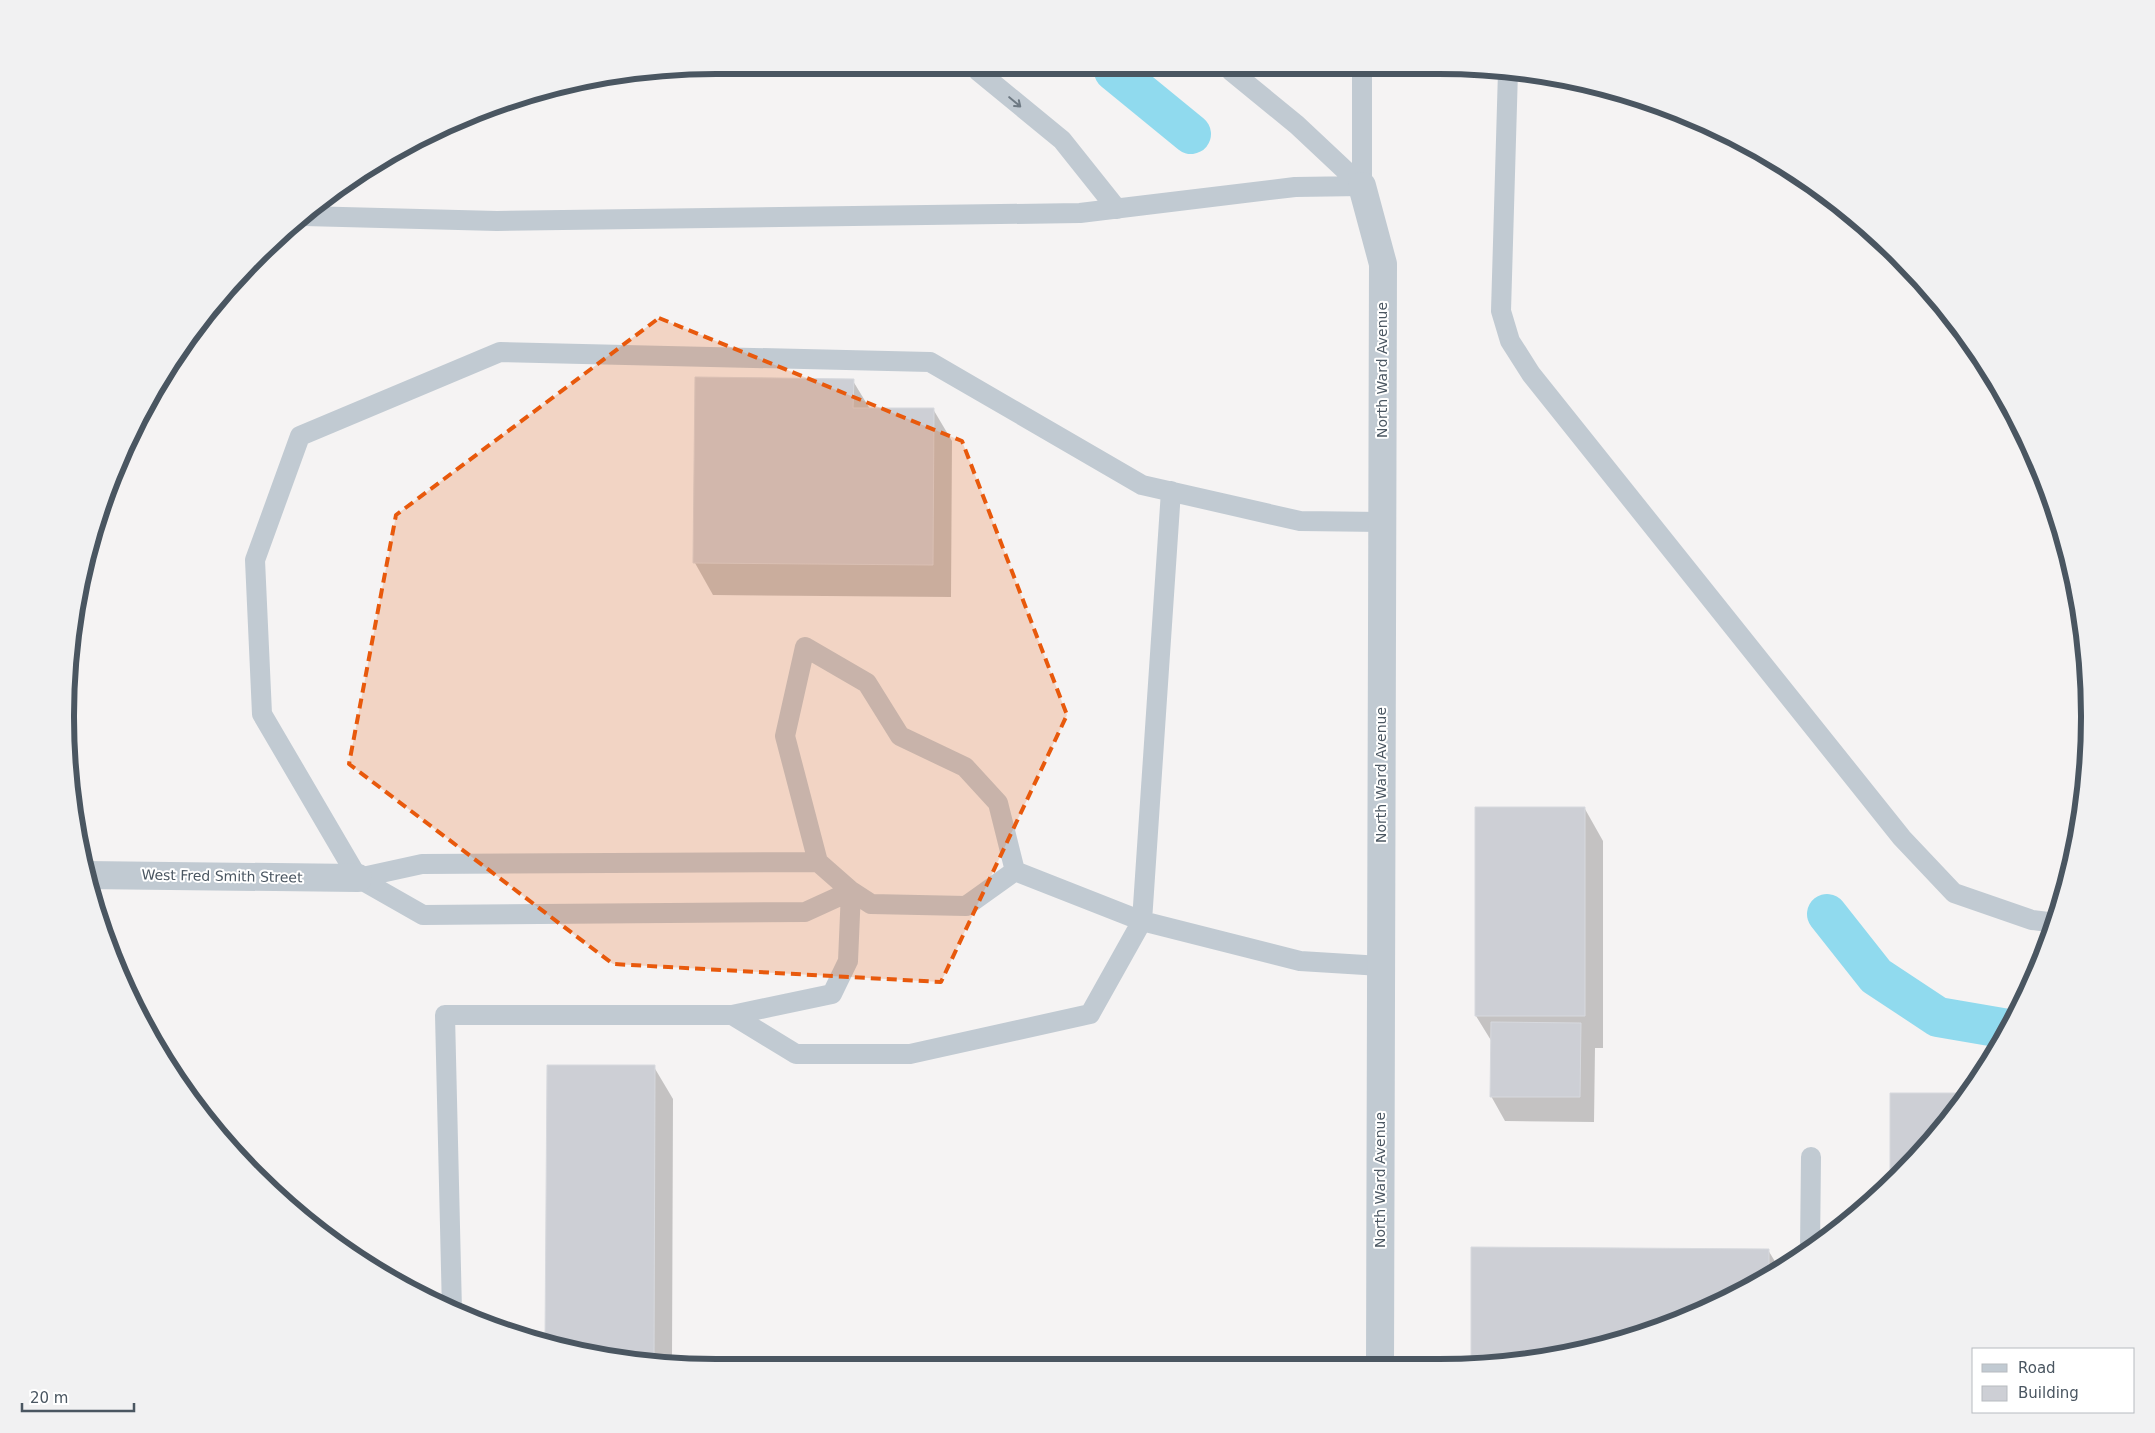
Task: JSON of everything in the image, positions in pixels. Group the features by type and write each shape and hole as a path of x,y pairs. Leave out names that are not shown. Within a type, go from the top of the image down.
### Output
{"street":[{"name":"North Ward Avenue","path":"1362,186 1382,264 1380,1359"},
{"name":"West Fred Smith Street","path":"94,875 358,878"}],"lane":[{"path":"982,74 1062,140 1117,209"},
{"path":"1235,74 1297,125 1362,186"},
{"path":"1362,74 1362,186"},
{"path":"1508,78 1501,311 1510,341 1515,349 1531,374 1890,823 1954,893 2032,920 2047,922"},
{"path":"314,216 497,220 1080,213 1295,187 1362,186"},
{"path":"851,891 805,912 423,915 358,878 262,714 255,560 300,436 500,352 930,362 1142,485 1300,520 1382,522"},
{"path":"732,1015 796,1054 910,1054 1090,1014 1142,921 1171,491"},
{"path":"805,647 867,683 900,736 965,767 998,803 1015,871 966,906 871,904 851,891 818,862 785,736 805,647"},
{"path":"358,878 422,864 818,862"},
{"path":"1015,871 1142,921 1300,960 1381,966"},
{"path":"452,1302 445,1015 732,1015 832,994 848,961 851,891"},
{"path":"1810,1241 1811,1157"}],"highlighted area":[{"path":"659,318 962,441 1067,715 941,982 613,964 349,764 396,515"}],"building":[{"path":"695,377 854,379 853,408 934,408 933,565 693,563"},
{"path":"1475,807 1585,807 1585,1016 1475,1016"},
{"path":"1491,1022 1581,1023 1580,1097 1490,1097"},
{"path":"547,1065 655,1065 654,1356 591,1347 545,1336"},
{"path":"1890,1093 1959,1093 1922,1140 1890,1174"},
{"path":"1471,1247 1769,1249 1769,1268 1723,1293 1645,1325 1564,1347 1522,1354 1471,1358"}],"waterway":[{"path":"1118,74 1191,134"},
{"path":"1827,914 1876,976 1938,1017 2001,1028"}]}
